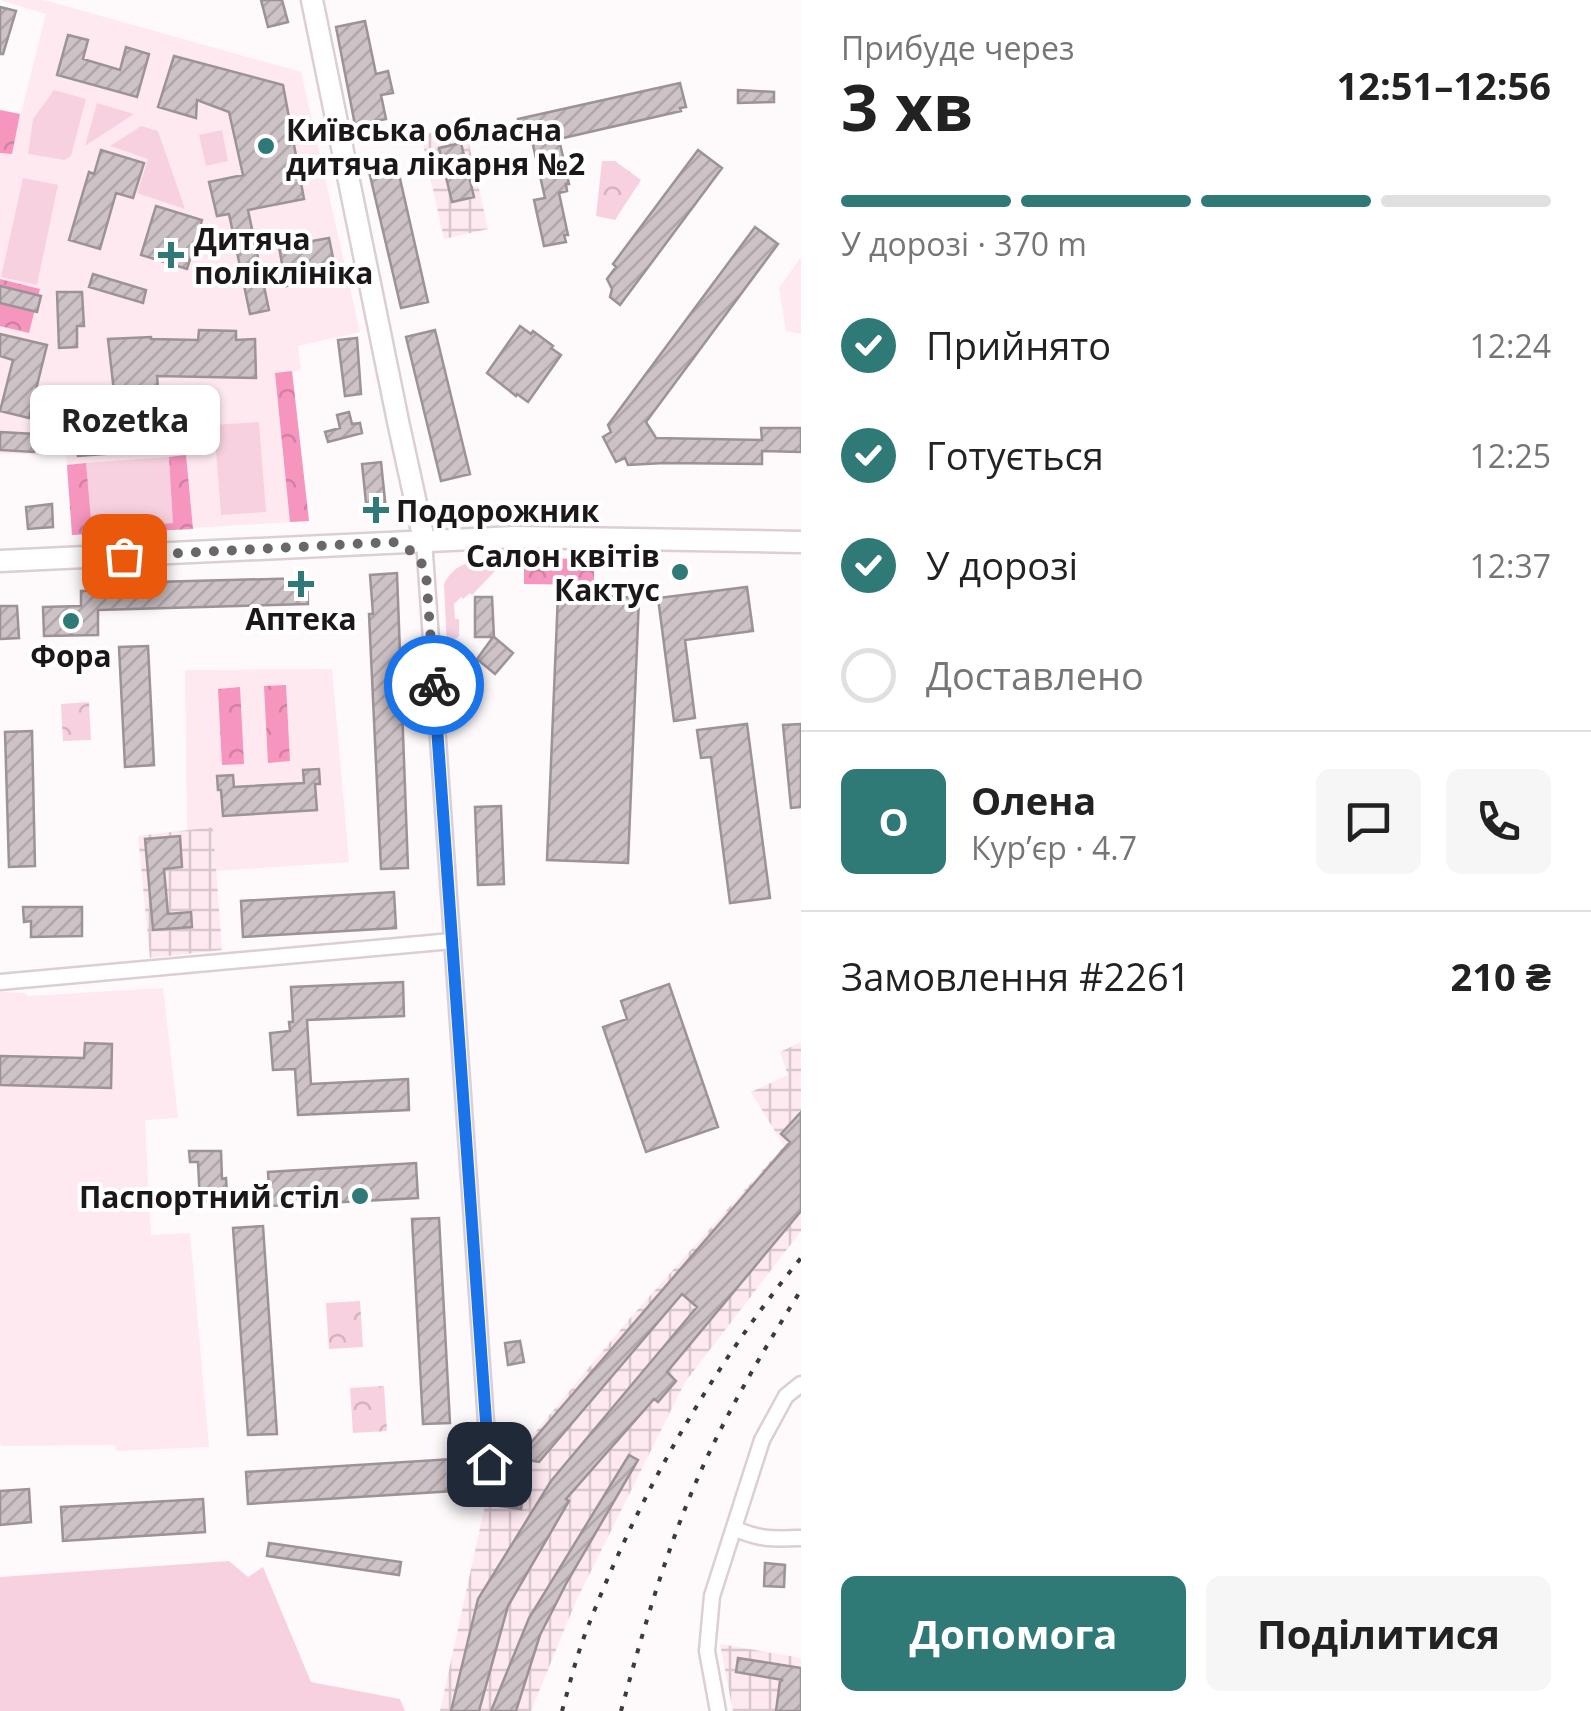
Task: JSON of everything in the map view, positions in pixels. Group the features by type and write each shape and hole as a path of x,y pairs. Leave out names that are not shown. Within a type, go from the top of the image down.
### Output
{"main road":[{"path":"312,0 424,540"},
{"path":"416,506 426,521 452,539"},
{"path":"393,542 412,522 416,506"},
{"path":"0,561 452,539 801,542"}],"street":[{"path":"426,573 452,539"},
{"path":"424,540 489,1464"},
{"path":"393,542 419,557 426,573"},
{"path":"0,982 452,942"},
{"path":"718,1711 707,1651 712,1596 762,1440 786,1396 801,1384"},
{"path":"734,1528 752,1537 801,1538"}],"shaded area":[{"name":"Дитяча поліклініка","path":"0,0 44,0 301,72 360,332 298,346 301,370 292,372 309,521 72,535 66,455 0,454 0,110 21,114 46,14"},
{"path":"465,126 488,229 444,239 421,135"},
{"path":"801,257 801,334 786,331 779,288"},
{"path":"332,669 349,862 216,871 213,827 187,830 185,670"},
{"path":"213,827 222,950 150,958 138,836"},
{"path":"163,988 178,1118 145,1120 151,1235 190,1233 209,1447 117,1451 115,1445 2,1446 0,992 29,996"},
{"path":"801,1042 801,1231 685,1382 576,1601 531,1711 440,1711 487,1496 503,1441 527,1442 631,1317 784,1146 751,1092 788,1075 780,1052"},
{"path":"720,1644 801,1658 801,1711 733,1711"}],"green space":[{"path":"54,90 86,99 71,156 64,160 28,154 33,119"},
{"path":"97,103 134,114 85,146"},
{"path":"0,110 20,114 12,154 0,153"},
{"path":"141,126 158,131 185,209 137,193 148,159 110,146"},
{"path":"222,130 228,161 206,166 199,135"},
{"path":"602,161 615,161 641,180 615,220 596,216"},
{"path":"23,178 58,185 37,285 1,277"},
{"path":"0,279 40,289 29,333 0,326"},
{"path":"292,371 309,521 290,522 275,373"},
{"path":"259,422 266,512 221,515 214,425"},
{"path":"186,455 193,529 72,535 67,465 86,463 92,530 173,523 169,457"},
{"path":"169,457 174,523 92,530 86,463"},
{"path":"524,558 594,559 594,585 524,584"},
{"path":"499,561 499,567 472,595 461,597 454,604 459,636 447,647 444,584 460,566"},
{"path":"286,685 290,761 268,763 264,686"},
{"path":"240,687 244,764 222,765 218,689"},
{"path":"89,702 91,740 63,741 61,704"},
{"path":"360,1301 363,1347 329,1349 326,1303"},
{"path":"384,1386 387,1431 353,1433 350,1388"},
{"path":"229,1561 248,1577 263,1567 311,1682 400,1699 405,1711 0,1711 0,1577"}],"building":[{"path":"261,0 282,0 288,22 268,27"},
{"path":"0,7 16,11 3,54 0,54"},
{"path":"365,21 376,74 388,71 393,93 381,95 386,119 355,125 336,27"},
{"path":"68,35 88,40 83,59 120,70 126,47 149,54 137,97 57,75"},
{"name":"Київська обласна дитяча лікарня №2","path":"174,56 283,85 304,199 248,210 269,310 250,314 229,214 217,216 209,182 243,175 229,112 197,100 196,118 158,107"},
{"path":"680,83 686,107 681,111 559,139 569,184 567,191 559,193 568,235 564,235 566,242 544,246 534,200 545,198 530,132 521,134 518,119"},
{"path":"738,90 774,92 774,102 738,103"},
{"path":"461,143 474,197 452,202 439,148"},
{"path":"101,150 144,163 133,198 116,193 100,249 69,240 89,172 94,174"},
{"path":"698,150 722,168 620,305 610,297 612,289 607,279 616,267 613,264"},
{"path":"396,161 428,302 401,308 368,167"},
{"path":"156,206 202,220 187,269 141,255"},
{"path":"755,227 778,244 646,422 656,438 762,440 761,428 801,428 801,452 762,451 762,464 628,465 625,458 616,462 603,437 611,432 608,425"},
{"path":"329,238 337,277 286,286 279,247"},
{"path":"93,274 146,290 143,303 89,287"},
{"path":"0,286 41,296 37,312 0,303"},
{"path":"57,292 82,292 84,326 77,326 77,347 59,348"},
{"path":"520,326 531,334 533,331 561,355 528,402 487,373"},
{"path":"199,330 236,331 236,340 255,339 256,378 157,376 161,422 169,421 171,449 78,456 77,431 118,427 108,339 198,340"},
{"path":"435,330 470,474 441,481 406,337"},
{"path":"0,334 47,345 29,418 0,411 13,360 0,356"},
{"path":"357,338 361,394 345,396 338,340"},
{"path":"349,412 352,424 360,423 362,433 328,442 325,432 340,428 337,415"},
{"path":"0,432 35,434 34,452 0,450"},
{"path":"381,462 386,510 367,512 362,464"},
{"path":"52,504 53,527 28,529 26,507"},
{"path":"397,573 408,868 381,869 370,575"},
{"path":"307,578 308,604 98,610 98,635 44,636 43,607 81,606 81,591 117,590 117,583"},
{"path":"747,587 753,631 685,640 695,718 674,721 658,598"},
{"path":"558,594 639,598 628,863 547,860"},
{"path":"475,597 492,597 494,637 513,653 495,674 477,659 493,637 475,637"},
{"path":"0,606 17,606 19,638 0,639"},
{"path":"148,646 154,765 125,767 119,647"},
{"path":"747,724 770,898 730,903 711,757 701,758 697,730"},
{"path":"801,724 801,807 791,808 783,725"},
{"path":"32,731 35,866 9,867 5,732"},
{"path":"319,769 320,784 315,784 317,810 223,816 217,776 233,775 234,787 304,783 303,770"},
{"path":"501,806 504,884 478,885 475,807"},
{"path":"180,836 182,867 164,869 168,914 191,912 192,927 153,930 145,839"},
{"path":"394,892 396,928 243,937 241,901"},
{"path":"23,907 82,907 82,936 31,937 31,921 24,922"},
{"path":"403,982 404,1016 307,1020 311,1084 408,1079 409,1110 298,1115 295,1069 273,1070 270,1033 290,1031 291,987"},
{"path":"669,984 718,1127 646,1152 603,1027 627,1019 621,1001"},
{"path":"85,1043 112,1044 111,1088 0,1085 0,1056 84,1058"},
{"path":"801,1112 801,1211 667,1372 676,1381 658,1402 654,1399 566,1499 569,1501 508,1606 479,1711 451,1711 478,1599 551,1481 697,1307 682,1294 539,1462 528,1460 521,1509 499,1506 505,1445 528,1446 790,1142 781,1134"},
{"path":"189,1151 221,1151 228,1209 214,1209 214,1201 200,1202 198,1162 190,1162"},
{"path":"416,1163 418,1198 270,1206 268,1172"},
{"path":"439,1218 450,1423 423,1424 412,1219"},
{"path":"263,1226 277,1434 248,1435 233,1228"},
{"path":"520,1341 524,1362 508,1365 505,1343"},
{"path":"629,1455 638,1460 540,1635 516,1711 491,1711 529,1618"},
{"path":"452,1459 454,1491 248,1504 246,1472"},
{"path":"29,1489 31,1522 0,1525 0,1491"},
{"path":"203,1499 205,1532 63,1541 61,1507"},
{"path":"269,1543 401,1562 399,1575 267,1556"},
{"path":"765,1563 785,1565 784,1587 764,1586"},
{"path":"738,1658 801,1668 801,1711 776,1711 783,1680 736,1672"}],"railway":[{"path":"562,1711 584,1637 651,1488 705,1392 801,1258"},
{"path":"621,1711 658,1586 691,1494 738,1397 801,1290"}],"way so far":[{"path":"124,556 393,542 408,548 419,557 426,573 434,685"}],"place":[{"name":"Київська обласна дитяча лікарня №2","path":"266,146"},
{"name":"Дитяча поліклініка","path":"171,255"},
{"name":"Подорожник","path":"376,510"},
{"name":"Rozetka","path":"124,556"},
{"name":"Салон квітів Кактус","path":"680,572"},
{"name":"Аптека","path":"301,584"},
{"name":"Фора","path":"71,621"},
{"name":"Паспортний стіл","path":"360,1196"}],"route":[{"path":"434,685 489,1464"}]}
